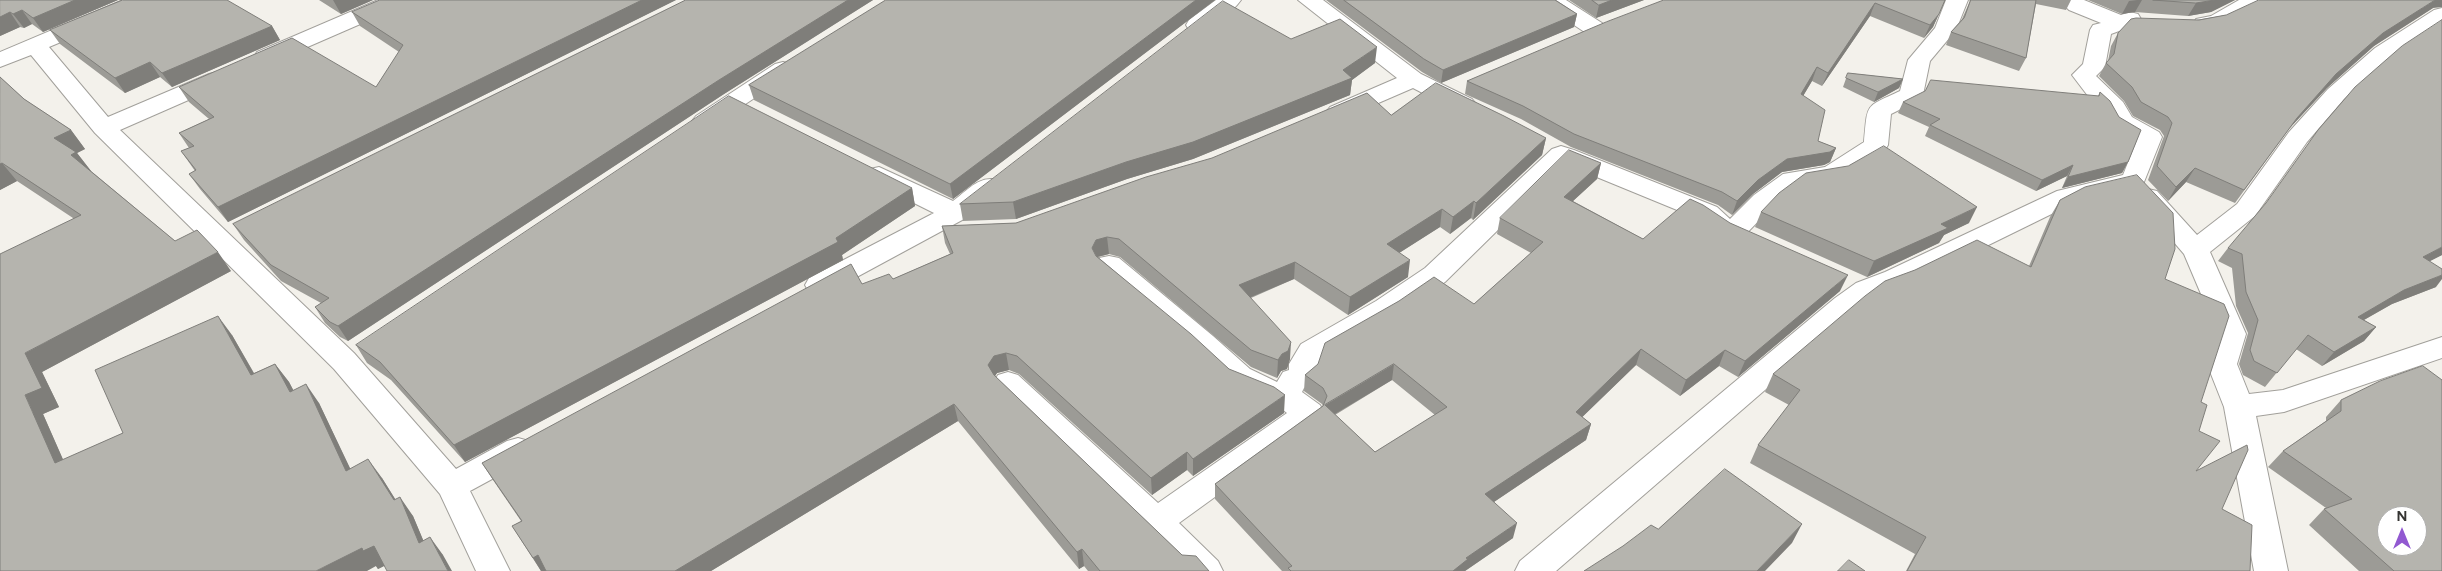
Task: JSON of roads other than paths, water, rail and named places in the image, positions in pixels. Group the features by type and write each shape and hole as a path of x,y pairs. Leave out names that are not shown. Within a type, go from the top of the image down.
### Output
{"street":[{"path":"0,60 34,44 142,0"},
{"path":"104,128 396,0"},
{"path":"1182,36 1230,0"},
{"path":"1309,0 1414,79 1440,94 1484,114"},
{"path":"1552,0 1602,25 1567,40"},
{"path":"1734,231 1763,200 1792,180 1832,174 1876,145 1878,110 1911,95 1919,60 1945,30 1957,0"},
{"path":"2070,0 2121,23"},
{"path":"2186,25 2195,26 2218,21 2254,0"},
{"path":"2196,250 2246,210 2298,137 2336,94 2384,53 2442,15"},
{"path":"2133,181 2150,137 2122,121 2115,107 2096,91 2083,75 2094,66 2101,30 2132,19 2149,22"},
{"path":"34,44 104,128 227,235 353,356 452,486 493,571"},
{"path":"683,134 800,58"},
{"path":"1312,122 1414,79"},
{"path":"1440,94 1467,82"},
{"path":"733,101 760,114"},
{"path":"1285,395 1293,380 1303,376 1304,364 1311,351 1386,308 1436,275 1553,149 1708,214 1734,231 1760,243"},
{"path":"857,164 955,213"},
{"path":"793,300 955,213 1010,170"},
{"path":"2133,181 2196,250 2232,334 2222,364 2239,407 2271,571"},
{"path":"1532,571 1845,305 1853,284 1904,275 2066,197 2133,181"},
{"path":"915,233 971,231"},
{"path":"1109,265 1203,343 1240,377 1285,395 1309,413 1156,522"},
{"path":"2239,407 2284,401 2442,347"},
{"path":"1008,383 1206,571"},
{"path":"452,486 539,438"}]}
